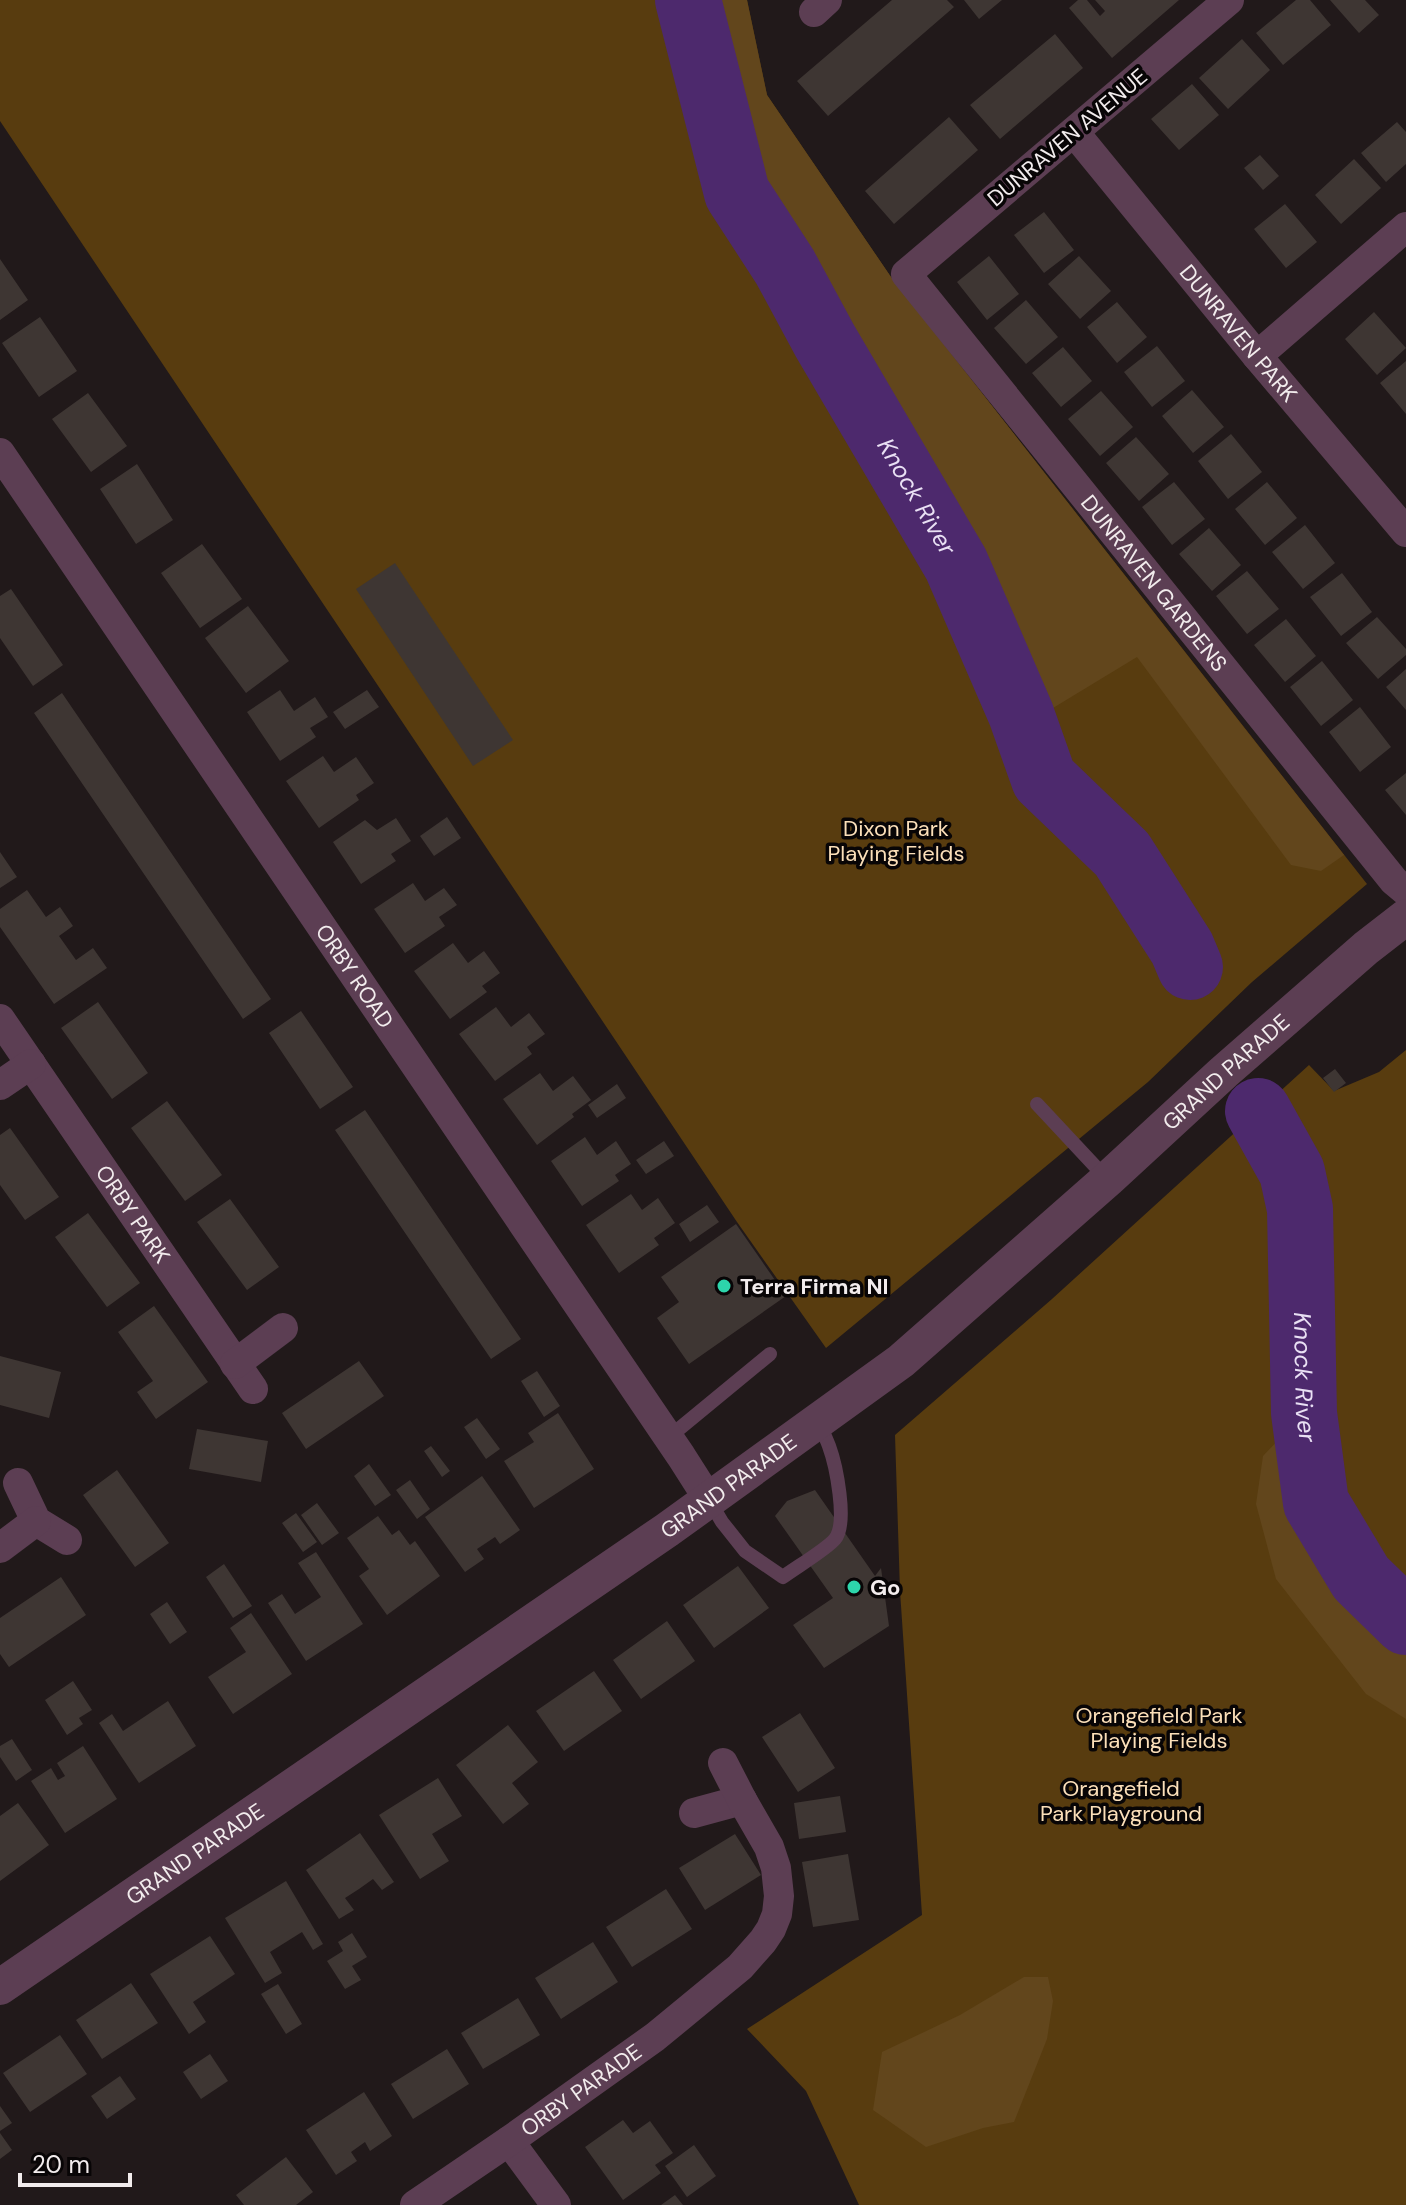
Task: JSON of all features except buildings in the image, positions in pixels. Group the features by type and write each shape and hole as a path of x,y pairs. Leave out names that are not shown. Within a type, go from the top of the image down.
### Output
{"street":[{"name":"DUNRAVEN AVENUE","path":"906,274 1229,0"},
{"name":"DUNRAVEN PARK","path":"1074,132 1406,532"},
{"path":"1257,356 1406,227"},
{"name":"DUNRAVEN GARDENS","path":"906,274 1387,872 1406,891"},
{"name":"ORBY ROAD","path":"0,453 709,1500"},
{"name":"GRAND PARADE","path":"0,1987 709,1500 901,1361 1108,1179 1235,1062 1406,917"},
{"name":"ORBY PARK","path":"0,1019 253,1389"},
{"path":"0,1085 31,1064"},
{"path":"235,1364 283,1328"},
{"path":"18,1483 36,1521 67,1540"},
{"path":"0,1548 36,1521"},
{"name":"ORBY PARADE","path":"415,2205 655,2037 740,1967 771,1929 779,1896 776,1868 769,1847 723,1763"},
{"path":"694,1813 742,1800"},
{"path":"509,2141 556,2205"}],"lane":[{"path":"1037,1104 1108,1179"},
{"path":"668,1438 770,1354"},
{"path":"709,1500 745,1551 783,1577 836,1539 840,1525 839,1489 834,1463 818,1422"}],"green space":[{"name":"Dixon Park Playing Fields","path":"0,0 747,0 767,95 891,277 1367,884 1252,982 1148,1082 826,1348 737,1222 0,121"},
{"name":"Orangefield Park Playing Fields","path":"1406,1050 1406,2205 859,2205 806,2091 747,2029 922,1915 900,1591 895,1435 1052,1299 1309,1065 1334,1091 1379,1072"}],"shaded area":[{"path":"689,0 747,0 767,95 891,277 1344,855 1321,871 1291,865 1137,657 1025,725 956,564 736,188"},
{"path":"1304,1413 1316,1503 1361,1578 1406,1622 1406,1719 1366,1694 1276,1579 1256,1504 1263,1456"},
{"path":"1024,1977 1048,1977 1053,2001 1047,2039 1014,2122 983,2128 926,2147 873,2110 882,2052 960,2015"}],"waterway":[{"name":"Knock River","path":"688,0 737,193 785,267 956,564 1021,714 1044,779 1122,854 1182,948 1190,967"},
{"name":"Knock River","path":"1258,1111 1292,1172 1300,1209 1304,1413 1316,1503 1361,1578 1406,1622"}],"place":[{"name":"Terra Firma NI","path":"724,1286"},
{"name":"Go","path":"854,1587"}],"park label":[{"name":"Orangefield Park Playground","path":"1121,1800"}]}
